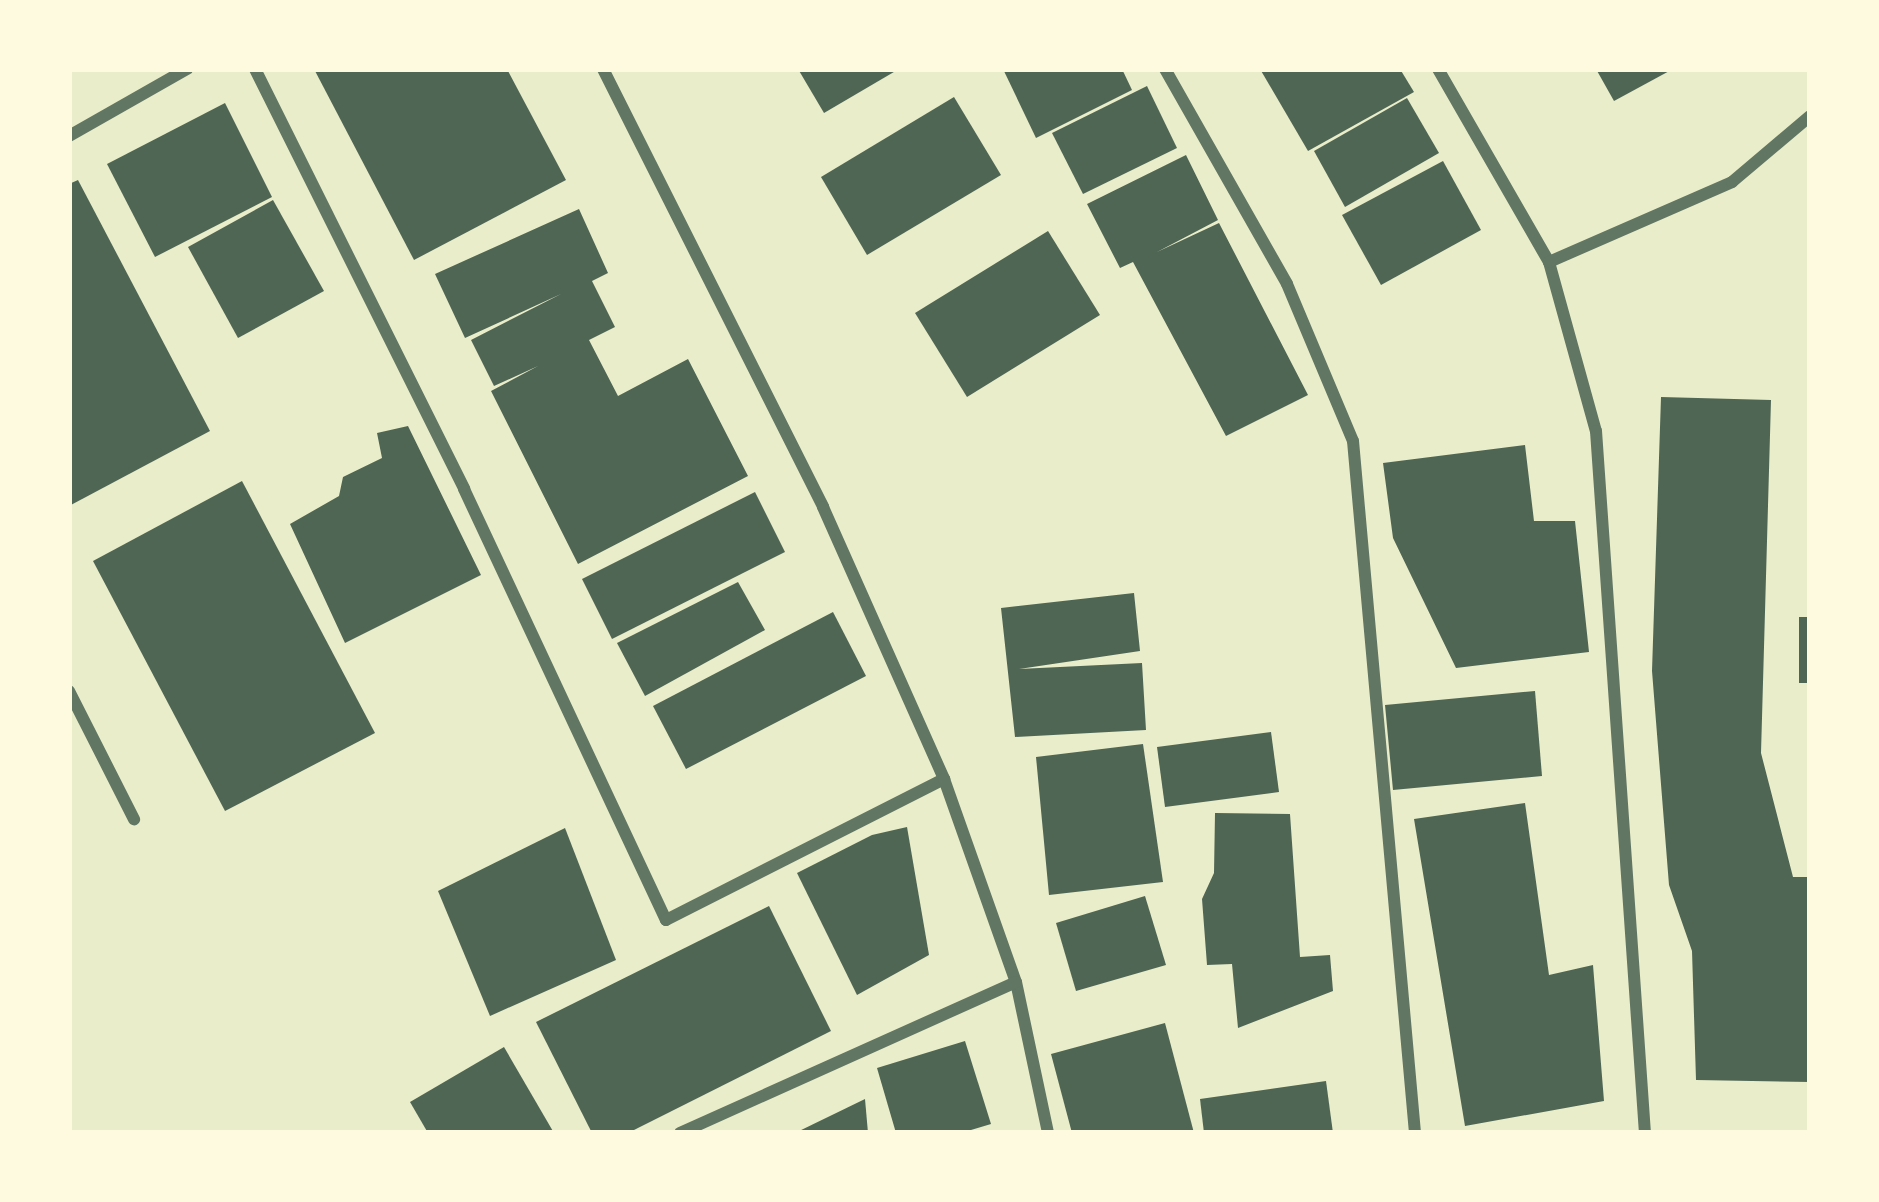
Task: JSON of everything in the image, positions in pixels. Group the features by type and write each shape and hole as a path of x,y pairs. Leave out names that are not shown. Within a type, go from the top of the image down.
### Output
{"street":[{"path":"69,136 188,69"},
{"path":"255,69 666,920 944,779"},
{"path":"603,69 824,507 944,779 1016,982 1048,1133"},
{"path":"1165,69 1287,284 1353,441 1415,1133"},
{"path":"1438,69 1549,262 1596,431 1645,1133"},
{"path":"1549,262 1732,182 1810,116"},
{"path":"69,691 134,819"},
{"path":"680,1133 1016,982"}],"building":[{"path":"314,69 507,69 566,180 414,260"},
{"path":"798,69 899,69 824,113"},
{"path":"1003,69 1122,69 1132,90 1036,138"},
{"path":"1260,69 1400,69 1414,92 1308,151"},
{"path":"1596,69 1673,69 1614,101"},
{"path":"1147,86 1177,148 1083,194 1052,133"},
{"path":"954,97 1001,175 867,255 821,177"},
{"path":"1407,98 1439,153 1345,207 1314,151"},
{"path":"225,103 272,197 155,257 107,164"},
{"path":"1186,155 1218,220 1157,252 1219,223 1308,395 1226,436 1133,262 1120,268 1087,204"},
{"path":"1443,161 1481,230 1381,285 1342,215"},
{"path":"78,180 210,431 69,506 69,184"},
{"path":"273,200 324,291 238,338 188,247"},
{"path":"579,209 608,273 592,281 615,327 589,340 618,396 688,359 748,476 578,564 491,391 538,366 494,386 471,340 561,294 465,338 435,274"},
{"path":"1048,231 1100,315 967,397 915,313"},
{"path":"1661,397 1771,400 1761,753 1793,877 1810,877 1810,1082 1696,1080 1692,951 1669,885 1652,671"},
{"path":"408,426 481,575 345,643 290,524 339,496 343,477 382,458 377,433"},
{"path":"1525,445 1534,521 1575,521 1589,652 1456,668 1393,538 1383,463"},
{"path":"242,481 375,733 225,811 93,561"},
{"path":"755,492 785,552 612,639 582,579"},
{"path":"738,582 765,630 645,696 617,643"},
{"path":"1134,593 1140,651 1019,669 1142,663 1146,730 1015,737 1001,608"},
{"path":"833,612 866,676 686,769 653,706"},
{"path":"1799,617 1810,617 1810,683 1799,683"},
{"path":"1535,691 1542,776 1393,790 1385,705"},
{"path":"1271,732 1279,792 1165,807 1157,747"},
{"path":"1143,744 1163,882 1049,895 1036,757"},
{"path":"1525,803 1549,975 1593,965 1604,1101 1465,1126 1414,819"},
{"path":"1215,813 1290,814 1300,957 1330,955 1333,991 1238,1028 1232,964 1207,965 1202,899 1214,873"},
{"path":"907,827 929,955 857,995 797,873 872,835"},
{"path":"565,828 616,960 490,1016 438,891"},
{"path":"1145,896 1166,965 1076,991 1056,923"},
{"path":"769,906 831,1031 628,1133 592,1133 536,1022"},
{"path":"1165,1023 1194,1133 1072,1133 1051,1054"},
{"path":"965,1041 991,1124 961,1133 896,1133 877,1068"},
{"path":"504,1047 554,1133 428,1133 410,1102"},
{"path":"1326,1081 1333,1133 1204,1133 1200,1099"},
{"path":"865,1099 868,1133 795,1133"}]}
